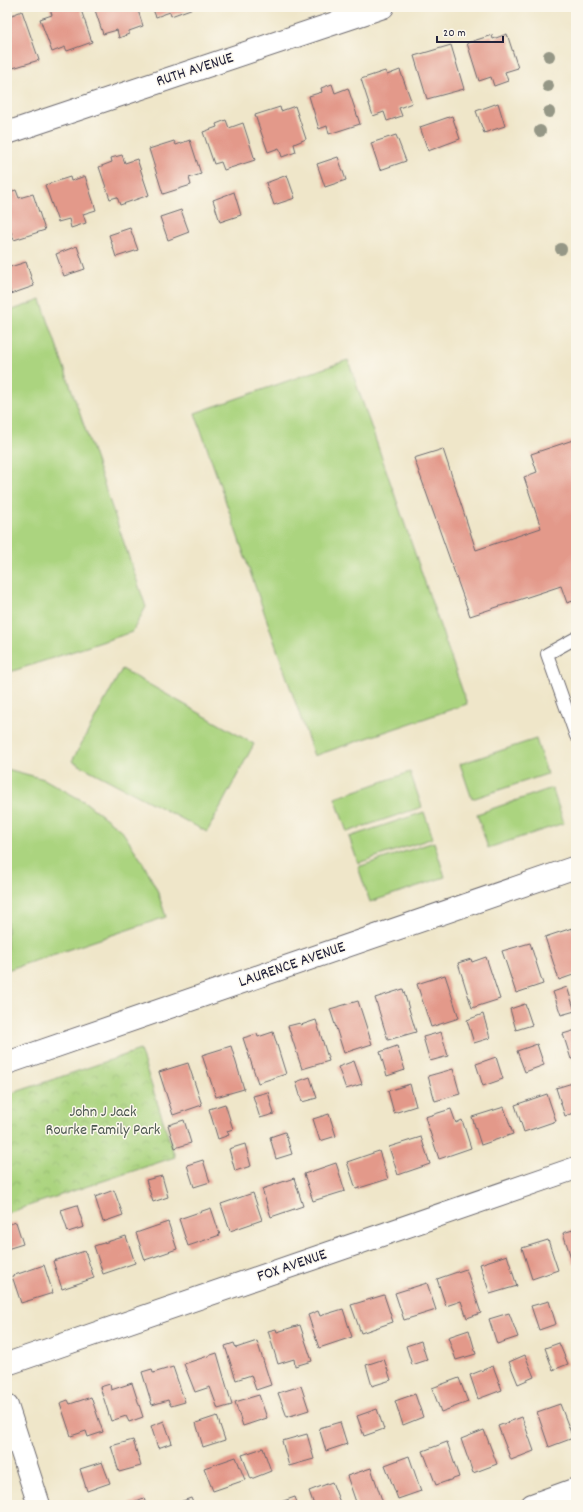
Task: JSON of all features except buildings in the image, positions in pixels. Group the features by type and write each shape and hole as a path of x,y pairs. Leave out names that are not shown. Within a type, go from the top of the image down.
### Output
{"street":[{"name":"RUTH AVENUE","path":"7,133 383,7"},
{"name":"LAURENCE AVENUE","path":"7,1064 576,867"},
{"name":"FOX AVENUE","path":"7,1364 576,1168"},
{"path":"7,1406 38,1505"},
{"path":"532,1505 576,1489"}],"lane":[{"path":"576,638 547,654 576,736"}],"green space":[{"path":"41,300 146,607 132,632 7,673 7,312"},
{"path":"348,360 467,704 314,756 195,413"},
{"path":"122,669 254,744 207,832 72,761"},
{"path":"536,739 547,774 472,799 460,764"},
{"path":"7,769 44,779 85,802 122,831 142,861 157,890 166,917 7,970"},
{"path":"410,772 422,807 347,832 335,798"},
{"path":"552,788 564,823 488,848 477,814"},
{"path":"424,812 433,838 358,863 349,837"},
{"path":"434,842 445,877 370,902 358,867"},
{"name":"John J Jack Rourke Family Park","path":"140,1050 175,1157 7,1213 7,1095"}]}
